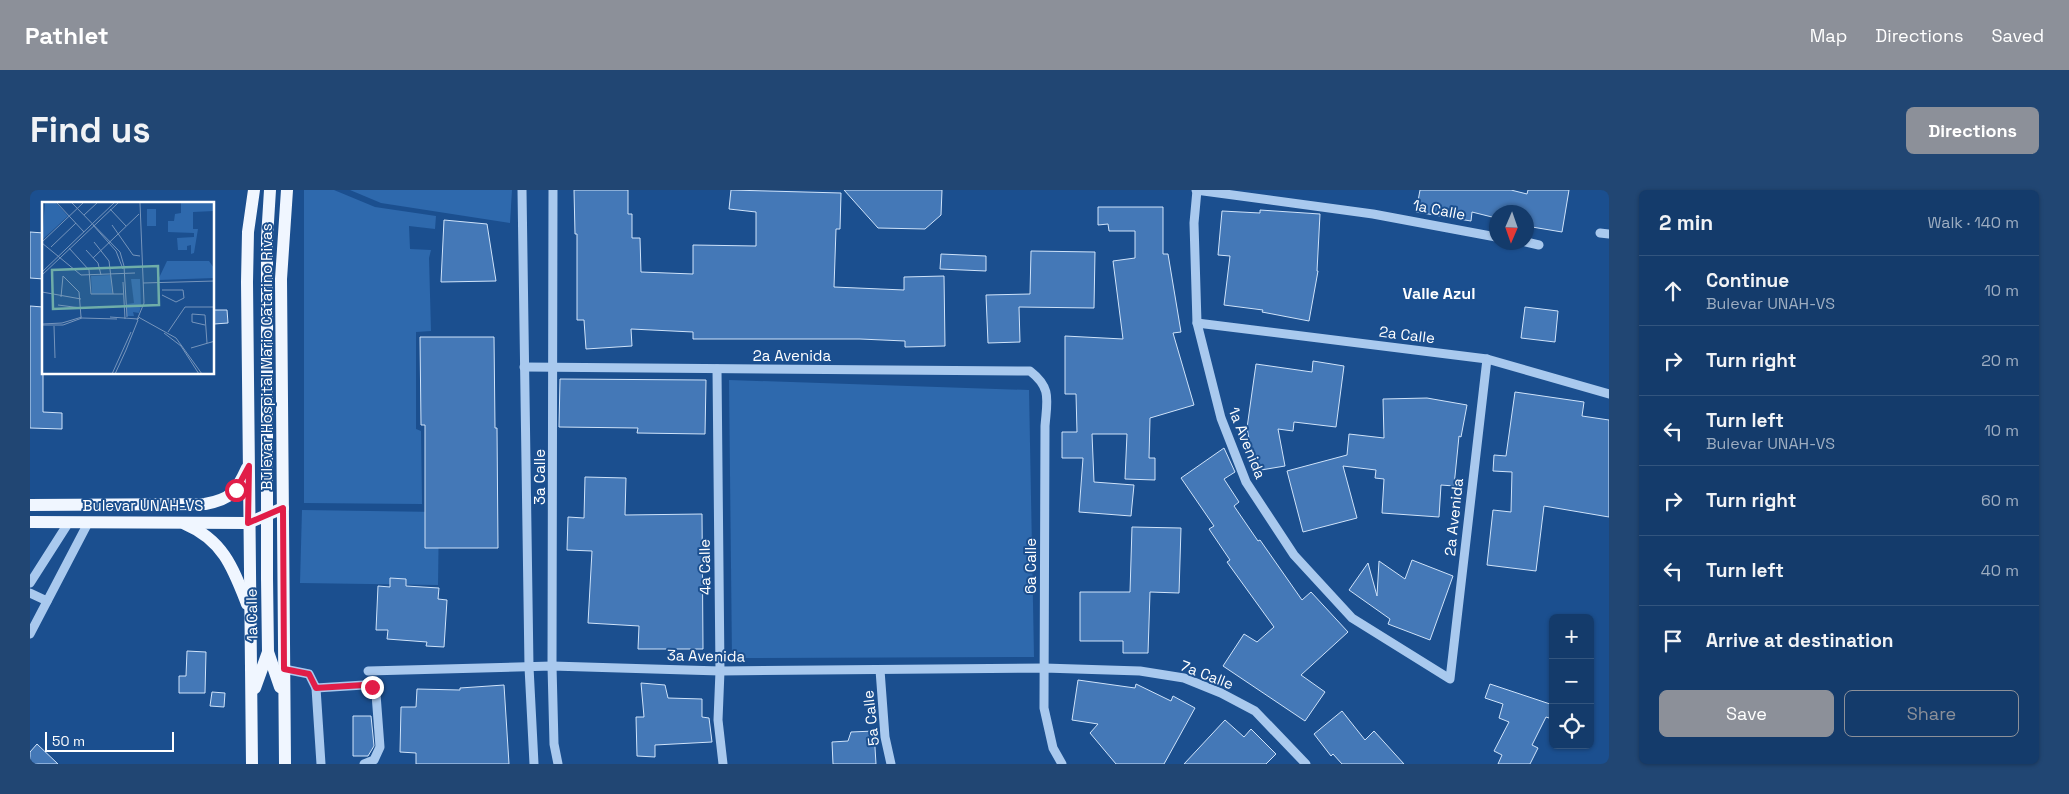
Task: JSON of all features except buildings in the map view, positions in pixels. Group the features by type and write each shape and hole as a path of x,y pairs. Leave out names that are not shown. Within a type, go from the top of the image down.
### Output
{"main road":[{"name":"Bulevar Hospital Mario Catarino Rivas","path":"252,764 247,282 248,232 254,190"},
{"name":"Bulevar Hospital Mario Catarino Rivas","path":"267,578 267,238 270,190"},
{"name":"Bulevar Hospital Mario Catarino Rivas","path":"285,764 281,279 287,190"},
{"name":"Bulevar UNAH-VS","path":"30,505 205,504 230,496 236,490 249,466"},
{"name":"Bulevar UNAH-VS","path":"30,522 248,523 283,508"},
{"path":"183,523 209,537 221,550 232,567 251,613"},
{"name":"1a Calle","path":"267,578 268,652"},
{"path":"268,652 284,697"},
{"path":"252,697 268,652"}],"street":[{"name":"3a Calle","path":"522,190 529,667 534,764"},
{"name":"3a Calle","path":"553,190 552,666 554,744 558,764"},
{"name":"1a Calle","path":"1196,190 1373,214 1489,236"},
{"name":"1a Avenida","path":"1196,190 1194,223 1197,323 1221,418 1246,482 1294,554 1352,618 1450,678"},
{"path":"1534,244 1539,245"},
{"name":"2a Calle","path":"1197,323 1486,359 1609,394"},
{"name":"2a Avenida","path":"1450,678 1486,359"},
{"name":"2a Avenida","path":"524,367 1030,371"},
{"name":"4a Calle","path":"717,369 720,670 718,720 723,764"},
{"name":"6a Calle","path":"1030,371 1042,380 1048,397 1045,426 1044,708 1053,748 1062,764"},
{"path":"30,583 69,522"},
{"path":"30,634 88,523"},
{"path":"30,593 47,601"},
{"name":"3a Avenida","path":"368,671 552,666 720,670 1044,668"},
{"name":"7a Calle","path":"1044,668 1140,671 1184,678 1221,693 1255,711 1306,764"},
{"path":"284,669 309,674 316,688 321,764"},
{"name":"5a Calle","path":"880,670 885,737 891,764"},
{"path":"316,688 364,685 372,687 376,694 380,747 374,760 364,764"}],"shaded area":[{"path":"304,190 334,190 375,207 436,216 435,229 409,226 410,249 431,250 429,258 431,331 416,332 416,429 421,431 422,504 304,503"},
{"path":"350,190 512,190 510,223 381,203"},
{"path":"729,380 1029,390 1034,657 732,658"},
{"path":"302,510 439,512 438,585 300,583"}],"district":[{"name":"Valle Azul","path":"1439,293"}],"route":[{"path":"236,490 249,466 248,523 283,508 284,669 309,674 316,688 364,685 372,687"}]}
